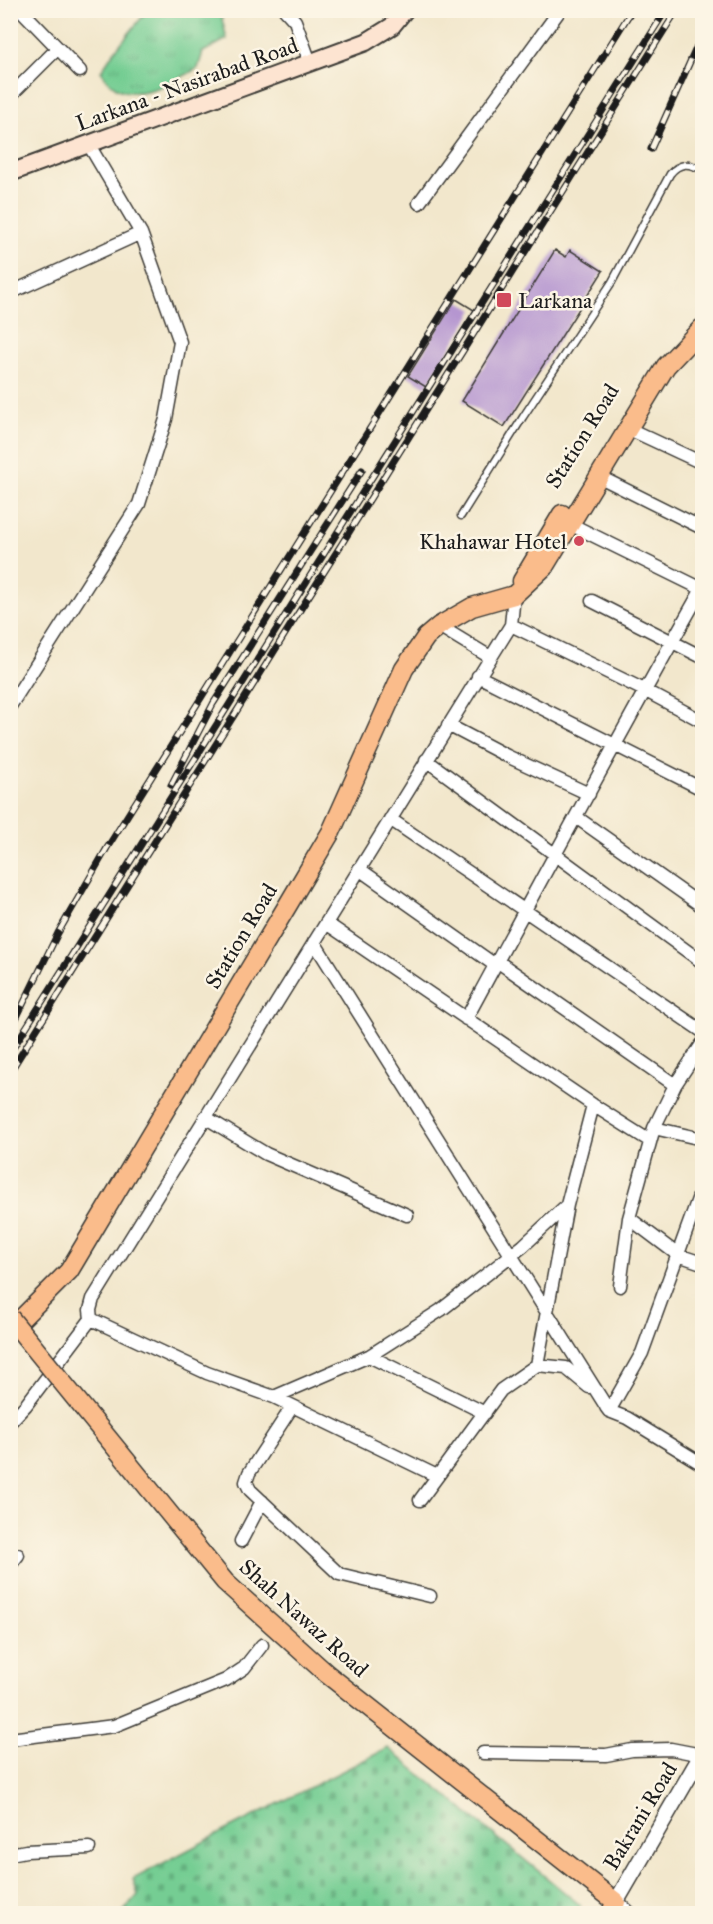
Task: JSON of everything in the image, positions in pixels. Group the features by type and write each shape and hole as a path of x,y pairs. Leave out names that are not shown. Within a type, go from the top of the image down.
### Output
{"main road":[{"name":"Larkana - Nasirabad Road","path":"10,173 366,42 392,26 405,10"},
{"name":"Station Road","path":"13,1321 69,1271 331,832 404,669 426,637 440,626 472,608 514,595 544,567 666,366 700,320"},
{"name":"Station Road","path":"514,595 657,359 700,320"},
{"name":"Shah Nawaz Road","path":"13,1321 225,1582 327,1674 512,1820 618,1910"}],"street":[{"path":"21,10 80,71"},
{"path":"285,10 295,21 310,62"},
{"path":"419,203 560,10"},
{"path":"10,96 58,48"},
{"path":"10,706 139,504 166,419 180,342 141,233 89,144"},
{"path":"10,293 141,233"},
{"path":"627,428 702,463"},
{"path":"598,476 702,528"},
{"path":"466,1019 644,690 702,589 570,524"},
{"path":"10,1422 26,1405 91,1319 90,1310 93,1299 511,625 514,595"},
{"path":"592,601 702,657"},
{"path":"511,625 702,721"},
{"path":"440,626 490,657"},
{"path":"478,676 702,789"},
{"path":"448,725 507,756 589,794"},
{"path":"426,760 702,962"},
{"path":"576,817 702,906"},
{"path":"390,819 702,1031"},
{"path":"359,869 675,1085"},
{"path":"326,923 593,1105 652,1135 702,1139"},
{"path":"314,942 609,1412"},
{"path":"620,1287 628,1218 652,1135 675,1085 702,1044"},
{"path":"537,1365 567,1205 593,1105"},
{"path":"205,1118 266,1155 407,1215"},
{"path":"609,1412 642,1353 702,1188"},
{"path":"274,1397 369,1356 441,1310 511,1255 567,1205"},
{"path":"628,1218 678,1255 702,1263"},
{"path":"91,1319 207,1373 274,1397 437,1476"},
{"path":"369,1356 485,1413"},
{"path":"420,1500 501,1390 537,1365 566,1368 587,1385 609,1412 627,1418 702,1464"},
{"path":"292,1407 249,1473 246,1482 250,1490 339,1574 430,1596"},
{"path":"241,1541 262,1501"},
{"path":"10,1565 18,1555"},
{"path":"10,1739 114,1726 226,1680 244,1668 262,1645"},
{"path":"483,1753 606,1755 632,1750 671,1749 702,1755"},
{"name":"Bakrani Road","path":"618,1910 702,1755"},
{"path":"10,1854 89,1848"}],"lane":[{"path":"461,516 612,282 670,174 676,167 684,164 693,165 702,170"}],"green space":[{"path":"147,11 220,11 227,39 203,52 198,68 166,85 142,92 119,89 109,82 101,71"},
{"path":"388,1748 580,1905 579,1913 122,1913 138,1895 133,1879"}],"building":[{"path":"555,250 566,257 570,250 603,271 504,427 462,401"},
{"path":"456,299 474,310 426,387 408,376"}],"railway":[{"path":"10,1031 58,933 107,848 632,10"},
{"path":"10,1053 666,10"},
{"path":"10,1072 677,10"},
{"path":"651,149 702,35"},
{"path":"171,785 213,704 362,470"}],"place":[{"name":"Larkana","path":"504,300"},
{"name":"Khahawar Hotel","path":"579,541"}]}
